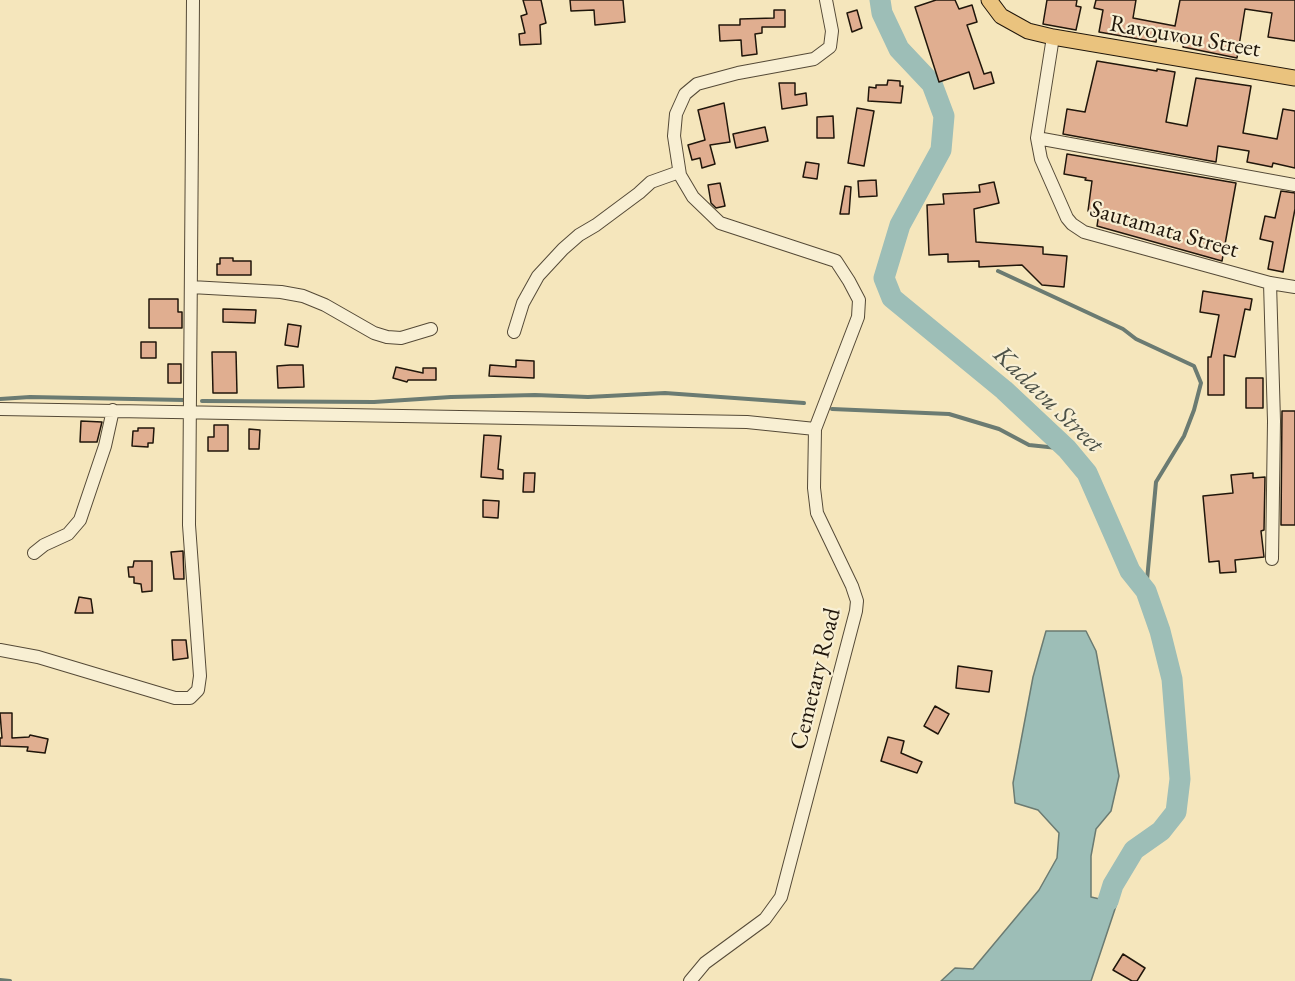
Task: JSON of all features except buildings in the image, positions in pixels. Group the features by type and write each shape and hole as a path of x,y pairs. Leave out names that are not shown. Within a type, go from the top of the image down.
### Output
{"main road":[{"name":"Ravouvou Street","path":"989,0 1001,15 1019,28 1053,37 1295,78"}],"street":[{"path":"0,650 38,657 175,698 187,698 196,693 200,686 189,525 193,0"},
{"name":"Cemetary Road","path":"690,981 705,963 765,919 781,897 856,611 857,602 852,586 817,513 814,488 817,423 858,317 859,300 836,261 720,223 693,197 679,172 674,136 676,114 686,94 697,84 814,59 830,47 832,31 826,0"},
{"name":"Sautamata Street","path":"1053,37 1037,138 1041,159 1067,218 1077,229 1295,287"},
{"path":"1037,138 1295,185"},
{"path":"514,332 523,303 538,276 563,249 651,182 679,172"},
{"path":"1270,282 1274,421 1272,559"},
{"path":"191,287 280,292 303,296 325,305 374,333 387,337 401,338 431,330"},
{"path":"0,409 817,423"},
{"path":"34,553 44,545 68,534 80,520 105,446 113,411"}],"water":[{"path":"1046,631 1086,631 1096,651 1119,776 1111,811 1096,829 1091,856 1091,897 1117,903 1091,981 941,981 955,968 973,969 1039,890 1057,858 1059,833 1038,810 1015,803 1013,783 1033,677"}],"waterway":[{"name":"Kadavu Street","path":"880,0 882,13 899,49 932,84 944,116 941,150 900,225 884,278 892,298 1004,390 1067,449 1087,473 1130,571 1146,591 1160,631 1172,679 1180,779 1176,812 1161,831 1134,850 1113,885 1108,901"},
{"path":"998,271 1123,329 1136,339 1194,366 1201,383 1194,410 1184,436 1156,482 1146,591"},
{"path":"202,401 374,402 451,397 535,395 588,397 665,393 804,403"},
{"path":"0,399 30,397 184,400"},
{"path":"832,409 949,414 999,429 1029,445 1067,449"},
{"path":"0,980 10,981"}]}
